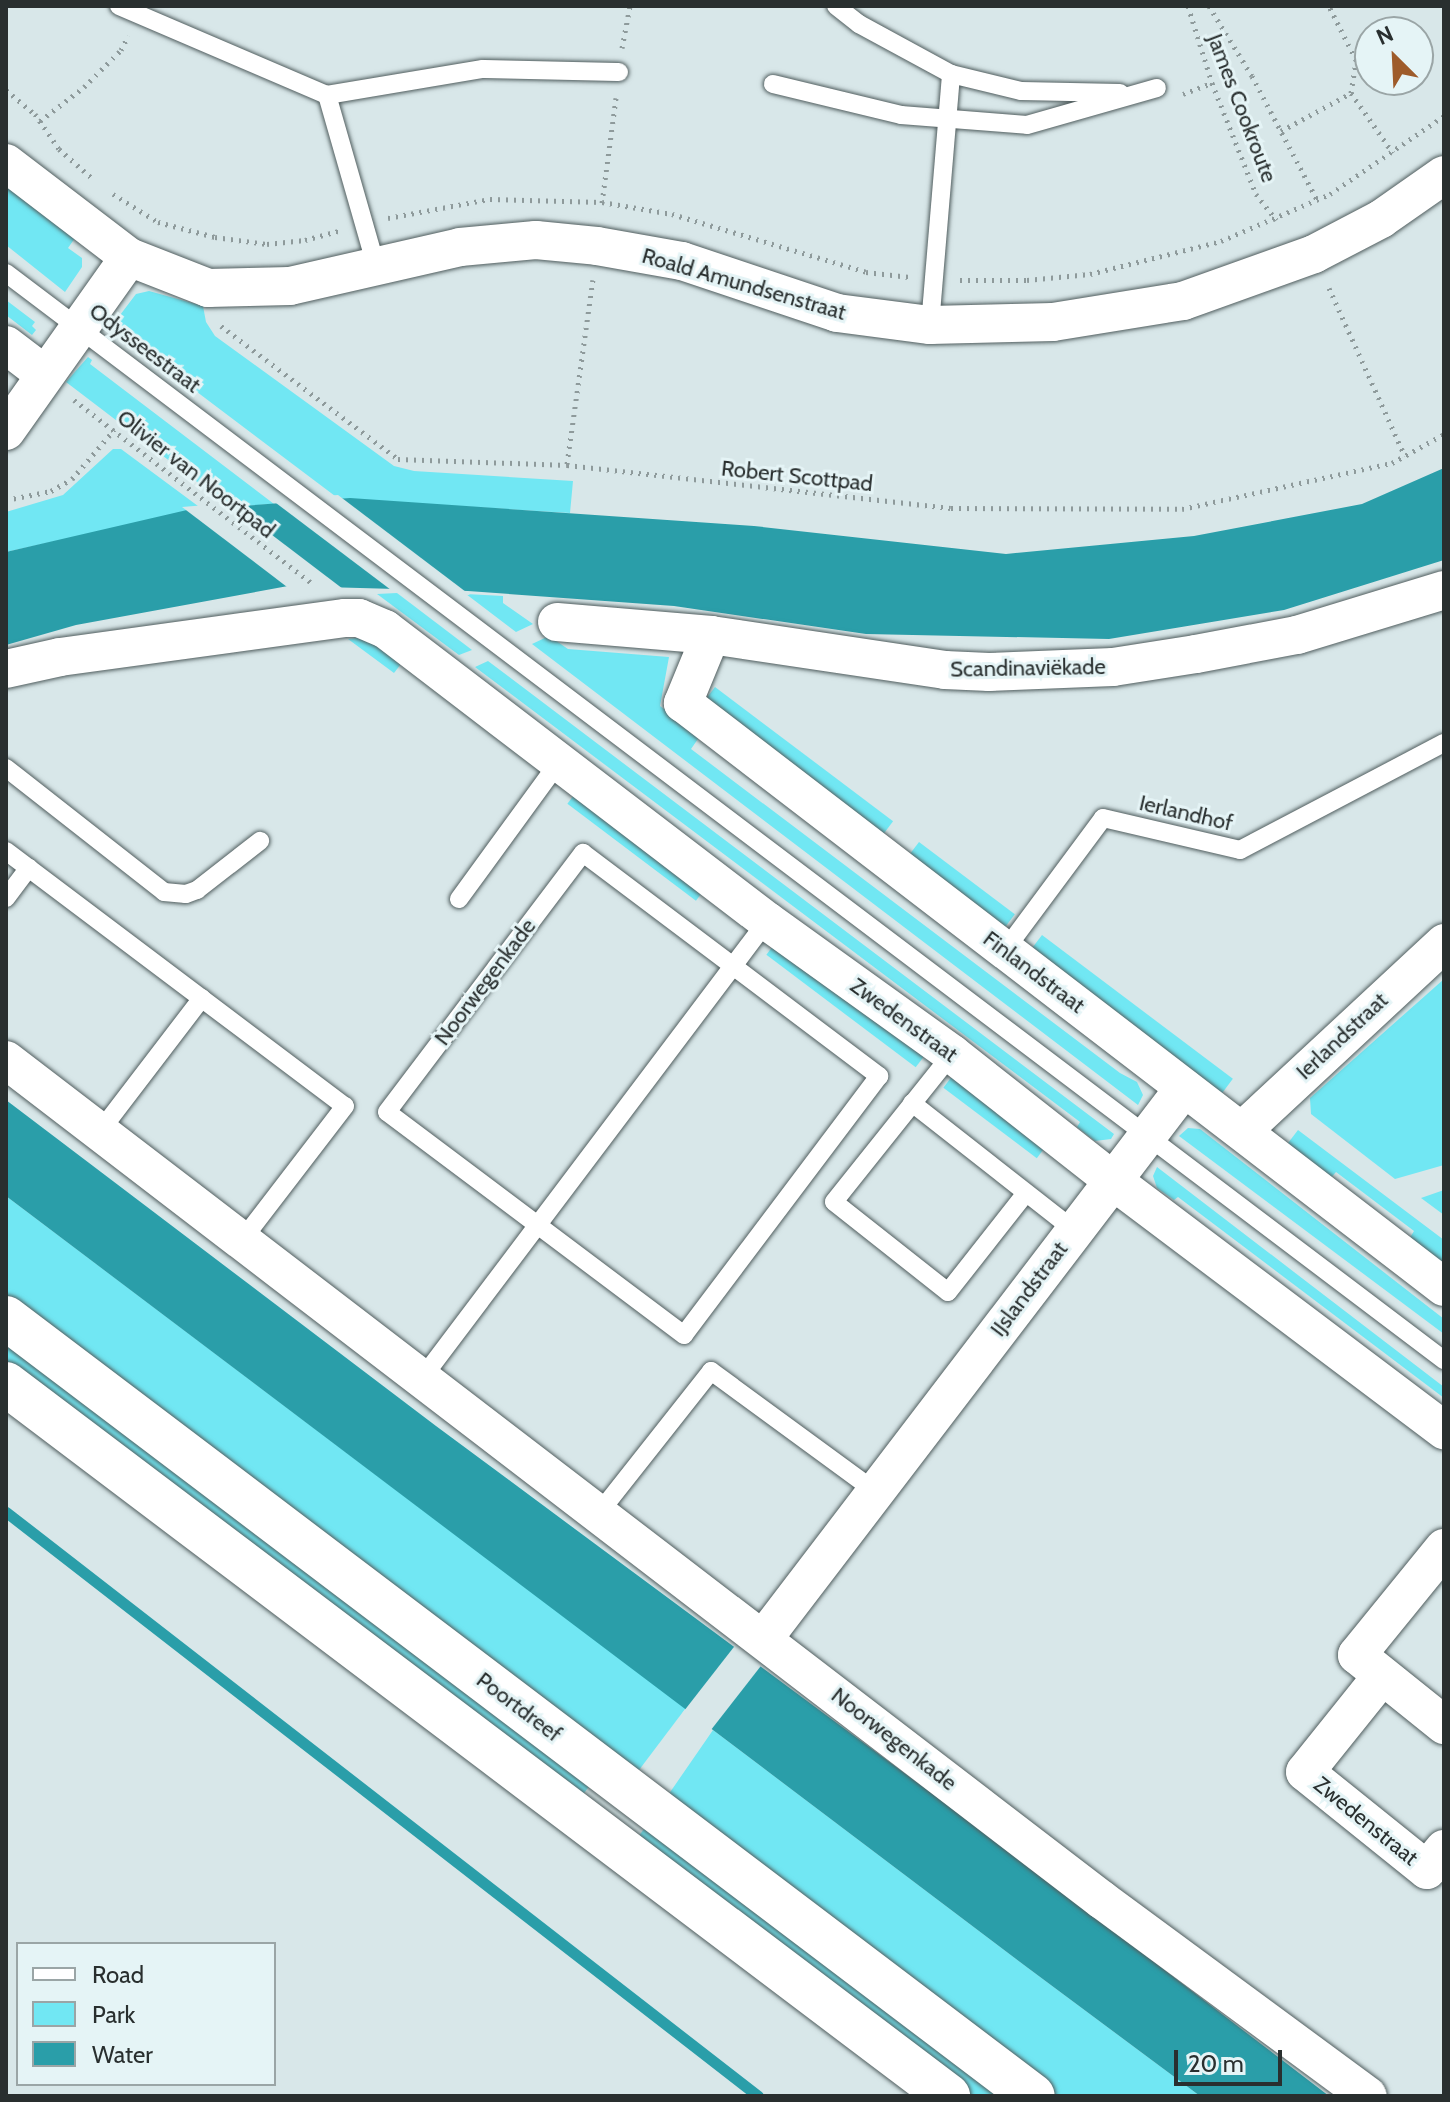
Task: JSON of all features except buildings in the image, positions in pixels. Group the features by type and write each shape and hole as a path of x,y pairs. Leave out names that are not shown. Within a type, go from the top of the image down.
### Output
{"main road":[{"name":"Poortdreef","path":"6,1318 1033,2096"},
{"path":"6,1384 948,2096"}],"street":[{"name":"Roald Amundsenstraat","path":"6,163 129,257 208,288 290,286 460,247 536,240 597,246 682,261 837,313 930,325 1053,322 1183,301 1303,258 1381,219 1444,175"},
{"path":"6,431 129,257"},
{"path":"6,345 44,374"},
{"name":"Scandinaviëkade","path":"557,622 711,635 945,670 989,672 1113,667 1297,635 1444,590"},
{"name":"Zwedenstraat","path":"6,669 75,655 359,618 385,629 767,921 952,1054 1112,1180 1444,1430"},
{"name":"Finlandstraat","path":"711,635 683,703 1444,1287"},
{"name":"Ierlandstraat","path":"1242,1131 1444,943"},
{"name":"Noorwegenkade","path":"6,1060 1102,1900 1368,2096"},
{"name":"IJslandstraat","path":"764,1638 1184,1088"},
{"path":"1444,1548 1357,1655 1444,1725"},
{"name":"Zwedenstraat","path":"1382,1676 1305,1772 1427,1870 1444,1849"}],"lane":[{"path":"119,6 327,95 483,69 619,72"},
{"path":"773,84 901,115 1027,125 1157,88 1106,95 1021,91 951,74 859,24 836,6"},
{"path":"930,325 931,280 951,74"},
{"path":"327,95 376,266"},
{"name":"Odysseestraat","path":"6,273 1444,1360"},
{"name":"Ierlandhof","path":"1005,950 1103,818 1240,850 1444,743"},
{"path":"459,899 558,763"},
{"path":"6,768 164,892 186,894 197,890 260,841"},
{"path":"6,851 345,1106 243,1239"},
{"name":"Noorwegenkade","path":"583,853 733,966 879,1076 684,1335 387,1112 583,853"},
{"path":"6,898 29,868"},
{"path":"423,1377 767,921"},
{"path":"101,1130 202,998"},
{"path":"952,1054 834,1202 948,1292 1026,1193"},
{"path":"912,1103 1074,1230"},
{"path":"599,1513 711,1371 875,1491"}],"path":[{"path":"567,465 630,6"},
{"name":"James Cookroute","path":"1188,6 1212,83 1256,194 1303,258 1405,456"},
{"path":"1209,6 1317,200"},
{"path":"1329,6 1356,60 1351,93 1393,153"},
{"path":"40,121 84,87 121,50 138,14"},
{"path":"6,90 40,121 59,149 94,180"},
{"path":"1281,131 1351,93"},
{"path":"106,190 158,222 228,239 267,244 305,240 412,211 490,199 602,202 672,214 866,272 931,280 1027,280 1090,274 1161,259 1275,219 1317,200 1393,153 1444,116"},
{"name":"Robert Scottpad","path":"208,288 219,324 398,459 567,465 951,508 1182,509 1392,463 1444,434"},
{"name":"Olivier van Noortpad","path":"44,374 317,587"},
{"path":"6,500 51,491 72,479 114,430"}],"green space":[{"path":"6,186 75,238 68,248 82,258 82,267 65,292 6,245"},
{"path":"149,291 203,306 206,322 215,336 394,466 414,471 573,481 570,513 339,499 111,327 136,294"},
{"path":"6,300 35,322 32,326 36,330 32,335 6,315"},
{"path":"88,357 92,360 90,364 274,504 230,507 66,382"},
{"path":"113,449 121,449 202,509 6,552 6,512 63,495"},
{"path":"397,593 472,650 459,655 377,594"},
{"path":"466,594 503,596 503,603 533,624 516,632"},
{"path":"373,636 404,660 394,673 348,639"},
{"path":"549,636 568,649 669,657 660,706 700,736 691,749 1120,1073 1137,1082 1143,1095 1138,1105 532,644"},
{"path":"488,661 1114,1134 1111,1139 1095,1141 1077,1127 1080,1122 475,667"},
{"path":"715,687 893,821 879,840 701,705"},
{"path":"577,791 706,888 696,901 567,804"},
{"path":"919,842 1015,914 1001,933 905,860"},
{"path":"1042,935 1233,1079 1219,1097 1028,953"},
{"path":"776,942 925,1055 916,1067 766,955"},
{"path":"1444,979 1444,1165 1395,1179 1311,1114 1310,1098"},
{"path":"953,1075 1046,1145 1037,1158 943,1088"},
{"path":"1188,1128 1200,1129 1444,1319 1444,1334 1179,1136"},
{"path":"1298,1130 1444,1240 1444,1268 1408,1241 1414,1231 1336,1172 1329,1180 1285,1147"},
{"path":"1157,1167 1444,1387 1444,1398 1178,1197 1174,1200 1157,1188 1153,1176"},
{"path":"1444,1190 1444,1215 1421,1198"},
{"path":"6,1196 686,1708 621,1794 6,1331"},
{"path":"6,1328 594,1780 578,1801 6,1369"},
{"path":"713,1730 1200,2096 1053,2096 664,1801"},
{"path":"653,1817 1022,2095 967,2096 633,1844"}],"water":[{"path":"1444,468 1444,560 1284,610 1109,639 866,634 674,606 468,591 288,586 76,625 6,645 6,552 187,510 350,498 754,526 1006,554 1194,536 1362,504"},
{"path":"6,1100 436,1426 996,1841 1329,2096 1200,2096 1028,1968 6,1196"}],"pier":[{"path":"338,495 470,595 395,593 272,500"},
{"path":"230,503 347,592 291,590 182,507"},
{"path":"737,1643 763,1663 708,1733 682,1713"}],"waterway":[{"path":"6,1512 758,2096"}]}
